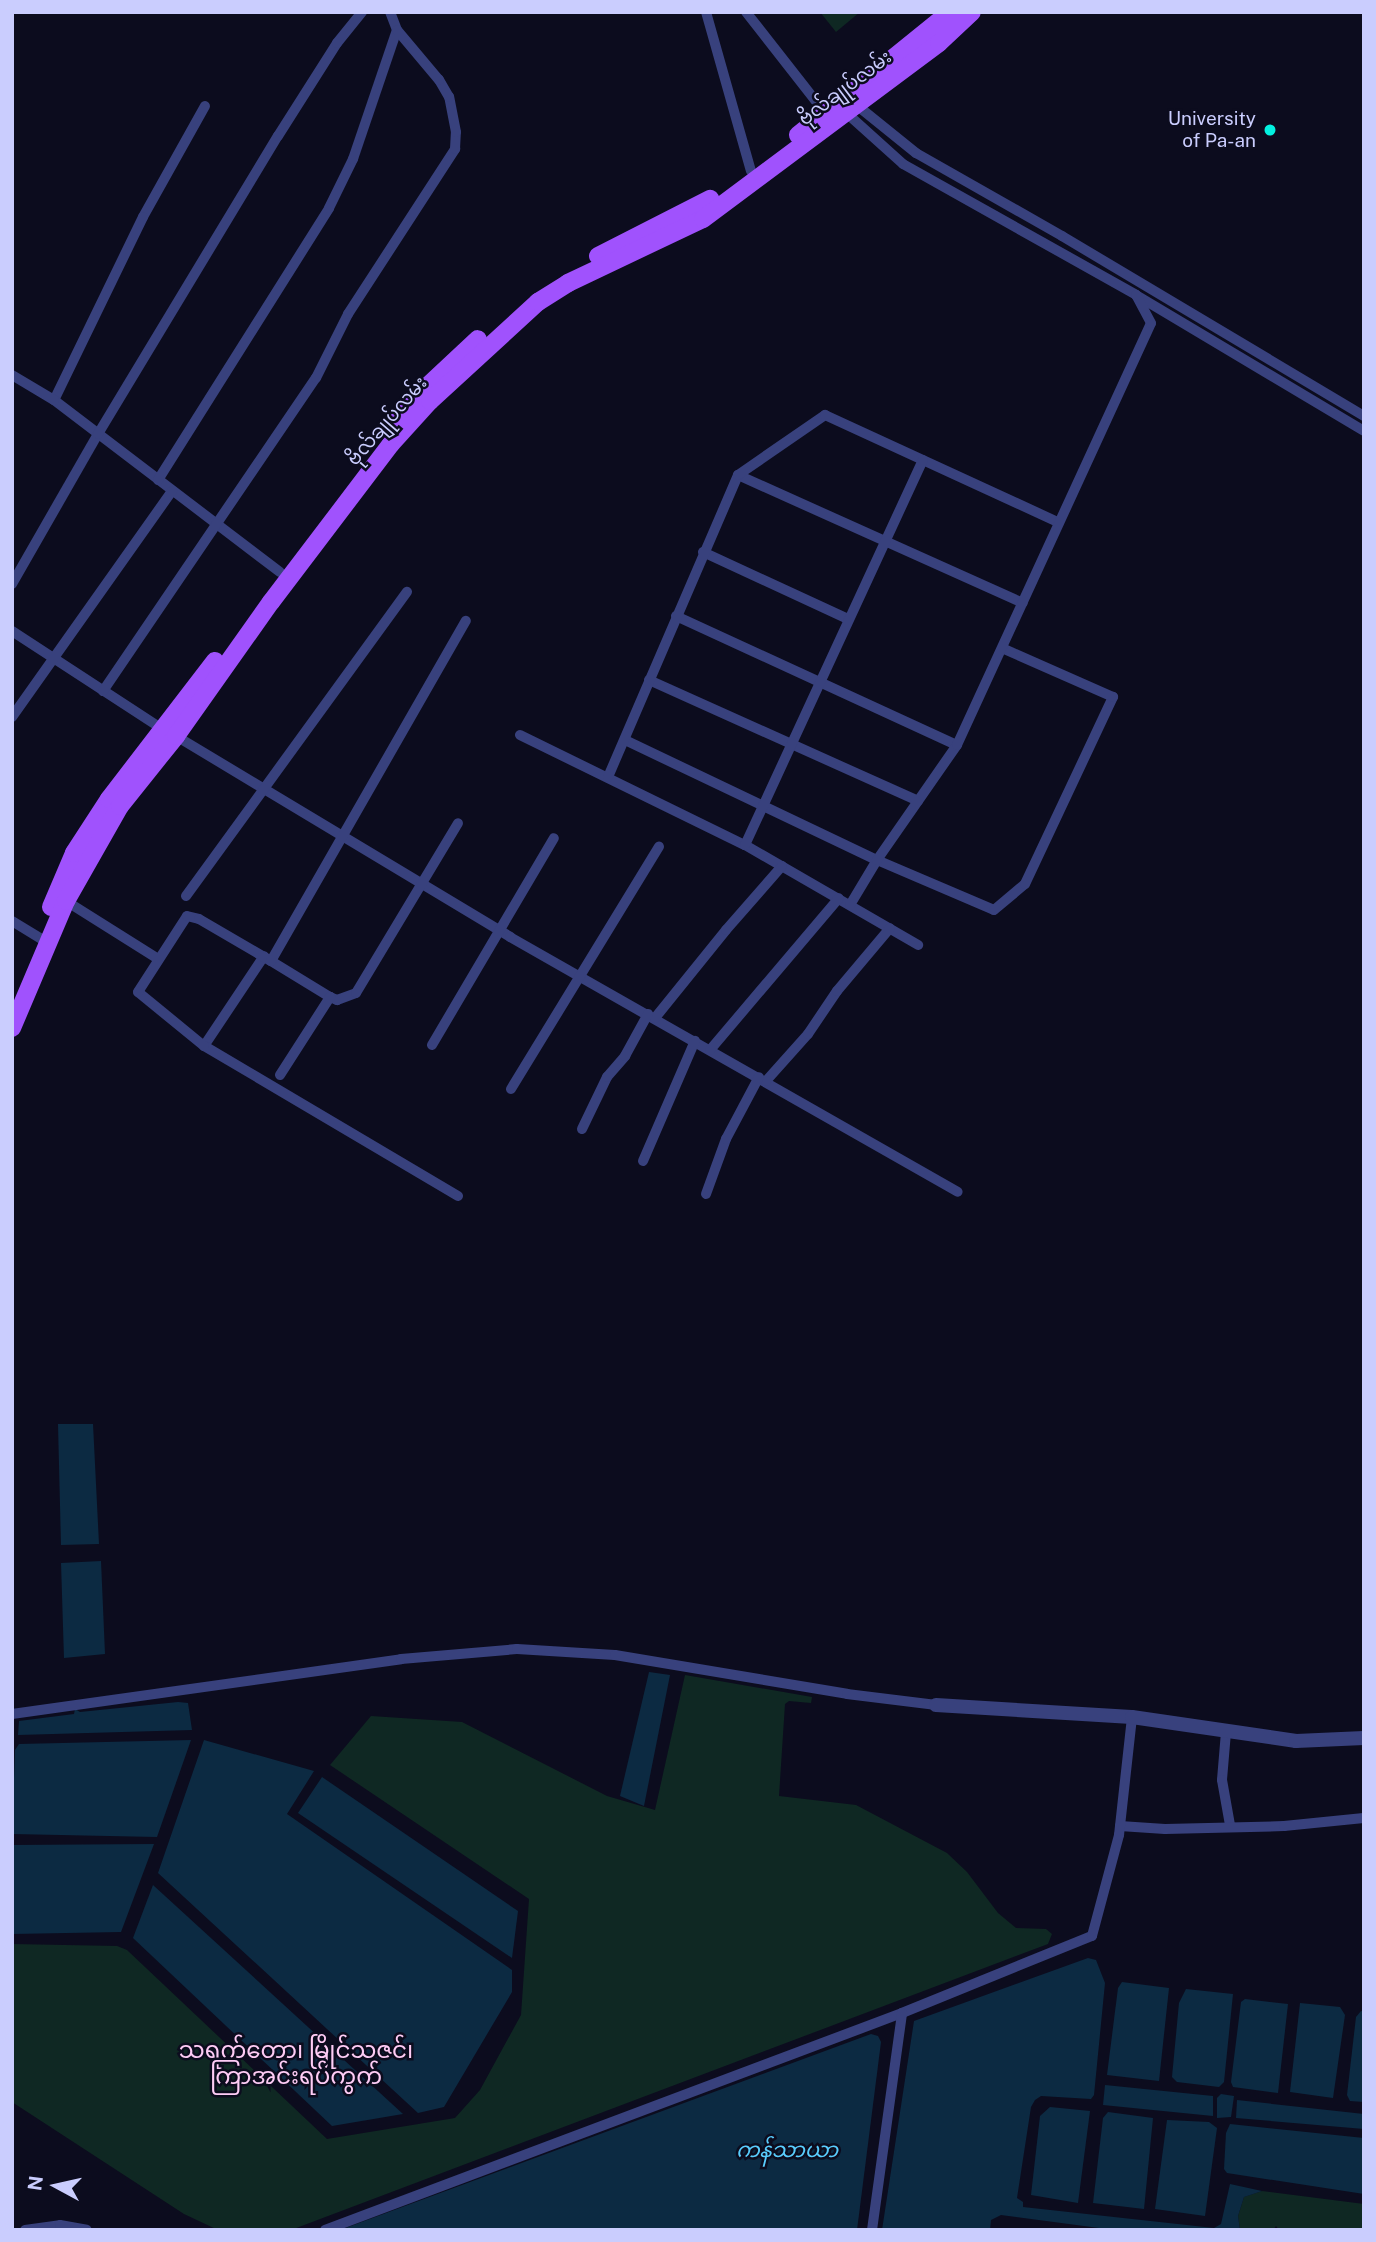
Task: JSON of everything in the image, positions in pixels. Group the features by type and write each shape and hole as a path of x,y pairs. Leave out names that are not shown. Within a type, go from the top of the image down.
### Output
{"main road":[{"name":"ဗိုလ်ချုပ်လမ်း","path":"12,1028 74,853 109,799 170,733 391,444 475,358 538,302 568,284 704,219 843,107 950,12"},
{"name":"ဗိုလ်ချုပ်လမ်း","path":"12,1000 120,806 280,572 379,440 419,393 523,299 565,272 697,209 939,43 971,12"}],"street":[{"path":"12,584 98,434 278,136 337,43 362,12"},
{"path":"103,691 316,378 348,314 455,149 456,132 449,97 439,80 397,30 390,12"},
{"path":"706,12 751,171"},
{"path":"746,12 888,154 1136,295 1364,431"},
{"path":"158,480 329,208 352,159 397,30"},
{"path":"54,400 143,217 205,106"},
{"path":"843,107 1364,416"},
{"path":"989,211 997,198"},
{"path":"1055,248 1062,236"},
{"path":"850,905 877,860 957,745 1151,323 1136,295"},
{"path":"12,375 54,400 280,572"},
{"path":"608,777 738,475 825,415 1058,522"},
{"path":"745,845 819,679 887,541 923,460"},
{"path":"738,475 1023,603"},
{"path":"12,717 172,491"},
{"path":"703,552 848,619"},
{"path":"186,896 407,592"},
{"path":"676,617 819,679 957,745"},
{"path":"204,1046 268,959 343,839 466,621"},
{"path":"12,631 170,733 422,886 958,1192"},
{"path":"625,740 877,860 994,910 1025,884 1114,697 1002,648"},
{"path":"649,680 918,801"},
{"path":"520,735 745,845 918,944"},
{"path":"458,823 356,993 337,1000 330,997 199,919 187,916 141,984 140,996 204,1046 458,1196"},
{"path":"432,1045 554,838"},
{"path":"511,1089 659,847"},
{"path":"582,1129 607,1077 625,1056 651,1016 782,866"},
{"path":"710,1050 839,898"},
{"path":"66,901 158,959"},
{"path":"12,922 43,941"},
{"path":"706,1194 726,1139 762,1079 808,1034 837,991 890,928"},
{"path":"281,1074 330,997"},
{"path":"643,1161 695,1041"},
{"path":"12,1714 401,1659 517,1649 615,1655 847,1694 936,1705 1132,1717 1296,1741 1364,1738"},
{"path":"324,2230 902,2013 1092,1936 1120,1826 1132,1717"},
{"path":"1226,1732 1223,1780 1230,1825"},
{"path":"1120,1826 1165,1829 1230,1825 1284,1826 1364,1818"},
{"path":"872,2230 902,2013"},
{"path":"25,2230 60,2225 87,2230"}],"green space":[{"path":"820,12 860,12 836,32"},
{"path":"685,1675 812,1697 811,1703 789,1701 785,1704 779,1796 856,1805 947,1853 967,1872 998,1913 1016,1928 1046,1929 1052,1934 1048,1944 291,2230 218,2230 184,2214 12,2102 12,1944 117,1946 127,1950 327,2139 455,2118 480,2090 521,2015 529,1899 330,1765 371,1716 462,1722 607,1796 655,1810"},
{"path":"1262,2191 1364,2204 1364,2230 1279,2230 1276,2226 1273,2230 1240,2230 1238,2216 1244,2197"}],"water":[{"path":"58,1424 93,1424 99,1544 61,1545"},
{"path":"101,1561 105,1654 64,1658 61,1563"},
{"path":"649,1672 670,1675 644,1806 620,1796"},
{"path":"188,1703 192,1730 18,1735 19,1721 74,1714 75,1709 80,1712"},
{"path":"191,1740 157,1837 12,1834 15,1750 19,1744"},
{"path":"204,1740 314,1771 287,1814 512,1970 512,1992 444,2107 418,2113 158,1873"},
{"path":"322,1777 518,1911 512,1958 298,1813"},
{"path":"154,1844 121,1932 12,1934 12,1845"},
{"path":"153,1885 403,2114 332,2126 133,1938"},
{"path":"1088,1958 1096,1960 1105,1983 1094,2095 1091,2099 1041,2096 1035,2100 1031,2107 1017,2198 1023,2202 1023,2207 1214,2228 1221,2224 1230,2184 1262,2191 1244,2197 1238,2216 1240,2230 1114,2230 1001,2215 991,2220 990,2230 882,2230 914,2021"},
{"path":"1122,1982 1169,1988 1159,2081 1107,2075 1118,1988"},
{"path":"1186,1989 1233,1994 1224,2082 1219,2087 1177,2082 1172,2077 1179,2003"},
{"path":"1245,1999 1288,2004 1278,2093 1233,2087 1231,2082 1241,2002"},
{"path":"1300,2003 1340,2007 1345,2015 1333,2098 1290,2092"},
{"path":"1361,2011 1364,2012 1364,2102 1350,2101 1347,2095 1356,2017"},
{"name":"ကန်သာယာ","path":"871,2034 878,2036 881,2042 857,2230 340,2230"},
{"path":"1105,2085 1213,2096 1213,2116 1103,2105"},
{"path":"1221,2094 1234,2096 1231,2117 1217,2118 1217,2098"},
{"path":"1237,2100 1364,2114 1364,2129 1236,2118"},
{"path":"1050,2107 1090,2111 1078,2203 1031,2195 1040,2116"},
{"path":"1108,2112 1153,2118 1144,2209 1093,2203 1103,2118"},
{"path":"1167,2120 1209,2122 1217,2128 1205,2216 1155,2209"},
{"path":"1230,2124 1364,2138 1364,2194 1227,2173 1224,2169 1226,2133"}],"place":[{"name":"University of Pa-an","path":"1270,130"}],"district":[{"name":"သရက်တော၊ မြိုင်သဇင်၊ ကြာအင်းရပ်ကွက်","path":"296,2063"}]}
